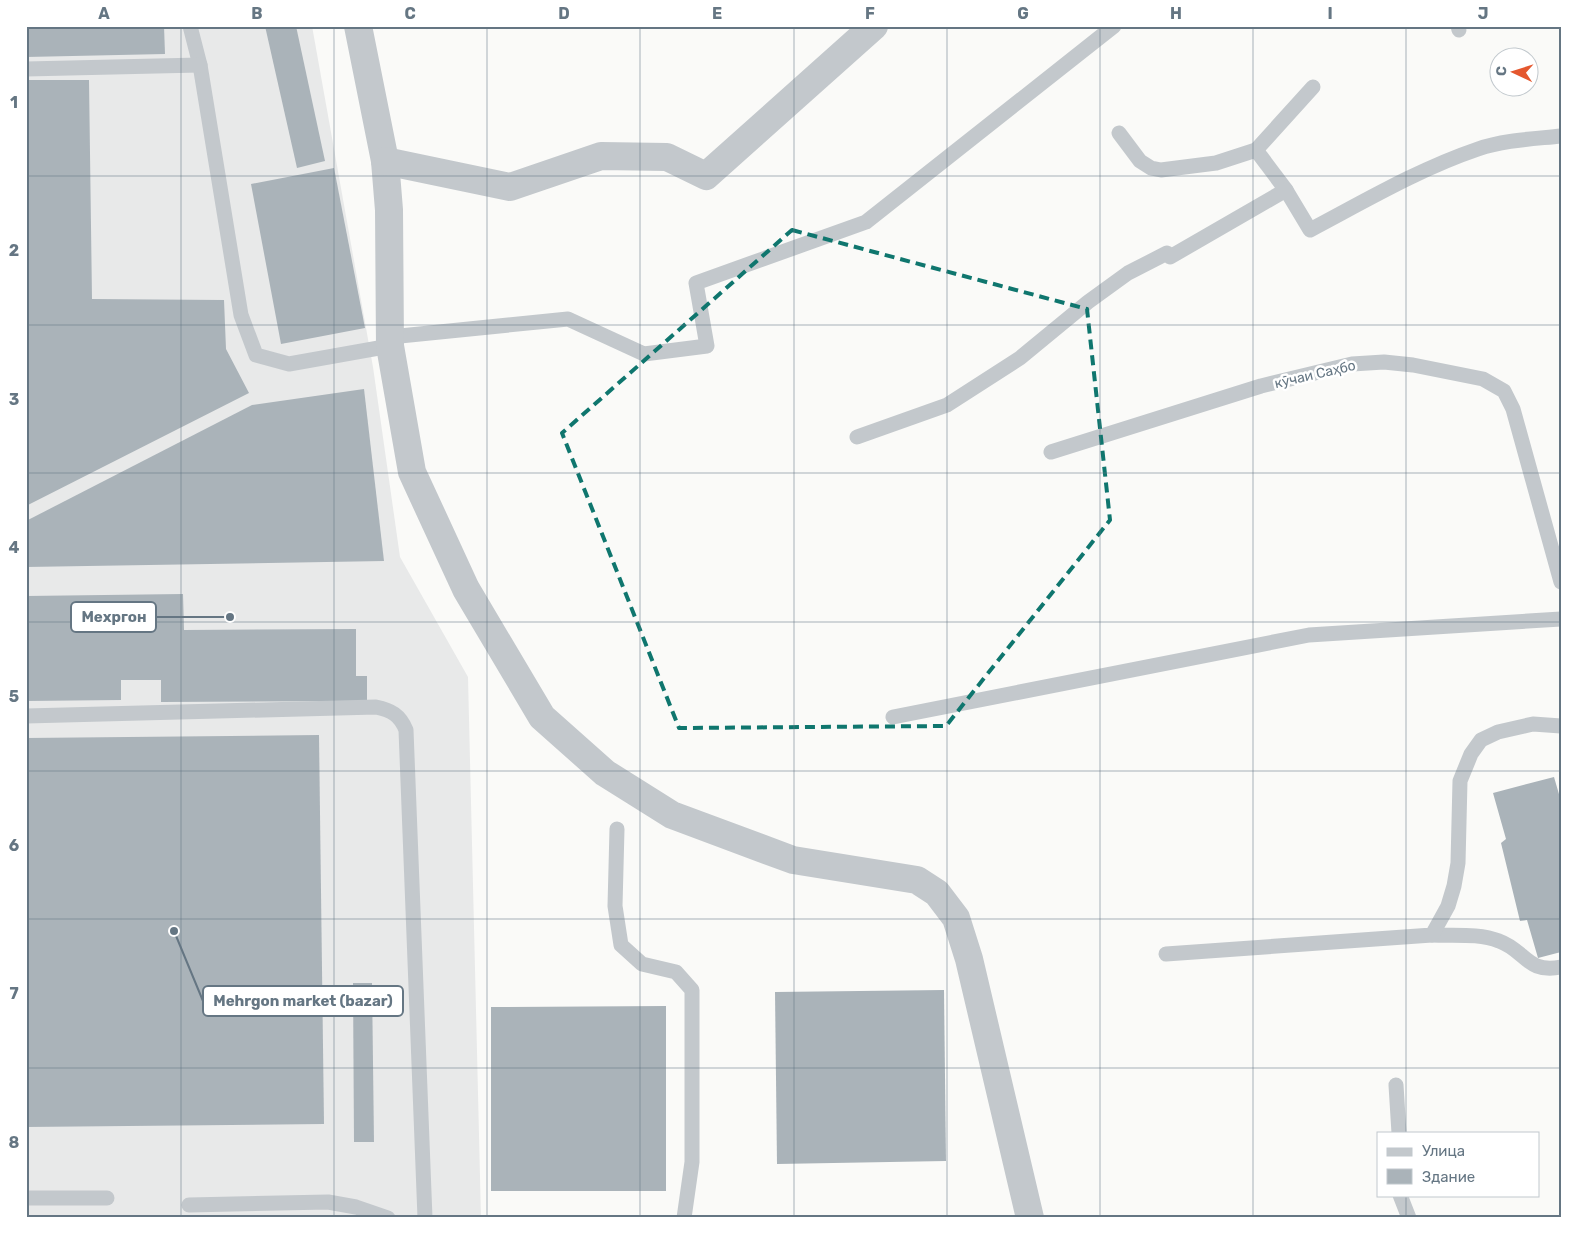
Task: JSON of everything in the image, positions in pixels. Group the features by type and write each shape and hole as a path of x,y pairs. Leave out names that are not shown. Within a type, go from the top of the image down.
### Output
{"street":[{"path":"358,26 385,162 389,210 390,341 412,472 466,589 542,717 605,773 672,815 794,860 917,880 937,893 956,918 969,959 1030,1218"},
{"path":"385,162 510,187 601,156 667,157 706,176 874,26"}],"lane":[{"path":"190,26 200,65 241,315 256,355 289,364 390,341 568,319 644,354 707,346 696,283 866,222 1114,26"},
{"path":"26,69 200,65"},
{"path":"1119,133 1140,161 1151,168 1161,170 1216,163 1256,150 1313,88"},
{"path":"1256,150 1286,190 1310,230 1409,178 1479,148 1513,141 1561,136"},
{"path":"857,438 947,405 1020,358 1088,302 1128,273 1167,253 1170,258 1286,190"},
{"name":"кӯчаи Саҳбо","path":"1051,452 1261,386 1352,364 1384,362 1413,365 1483,379 1504,391 1513,409 1561,582"},
{"path":"893,717 1309,635 1561,619"},
{"path":"26,716 376,707 387,710 403,722 406,730 425,1218"},
{"path":"1432,936 1448,906 1454,886 1458,863 1460,781 1471,754 1481,740 1498,732 1533,724 1561,726"},
{"path":"617,829 615,906 621,945 642,964 676,972 692,990 692,1162 684,1218"},
{"path":"1166,954 1432,936 1486,937 1501,941 1519,952 1530,964 1541,968 1561,967"},
{"path":"1396,1085 1399,1132"},
{"path":"1400,1196 1409,1218"},
{"path":"26,1198 107,1198"},
{"path":"188,1205 328,1202 356,1207 388,1218"}],"highlighted area":[{"path":"792,230 1087,309 1110,520 946,726 679,728 562,433"}],"shaded area":[{"path":"26,26 312,26 373,367 400,557 468,677 481,1218 26,1218"}],"building":[{"path":"26,26 164,26 165,54 26,57"},
{"path":"265,26 296,26 325,161 297,168"},
{"path":"26,80 89,80 92,299 224,300 226,349 249,393 26,506"},
{"path":"334,168 365,328 281,344 251,184"},
{"path":"364,389 384,561 26,567 26,521 252,405"},
{"path":"183,594 184,630 356,629 356,676 367,676 367,701 161,702 161,680 121,680 121,700 26,701 26,596"},
{"path":"319,735 324,1124 26,1127 26,738"},
{"path":"1554,777 1561,801 1561,952 1538,958 1527,920 1520,921 1501,843 1506,839 1493,793"},
{"path":"353,983 372,983 374,1142 354,1142"},
{"path":"944,990 946,1161 777,1164 775,992"},
{"path":"666,1006 666,1191 491,1191 491,1007"}],"place":[{"name":"Мехргон","path":"230,617"},
{"name":"Mehrgon market (bazar)","path":"174,931"}]}
